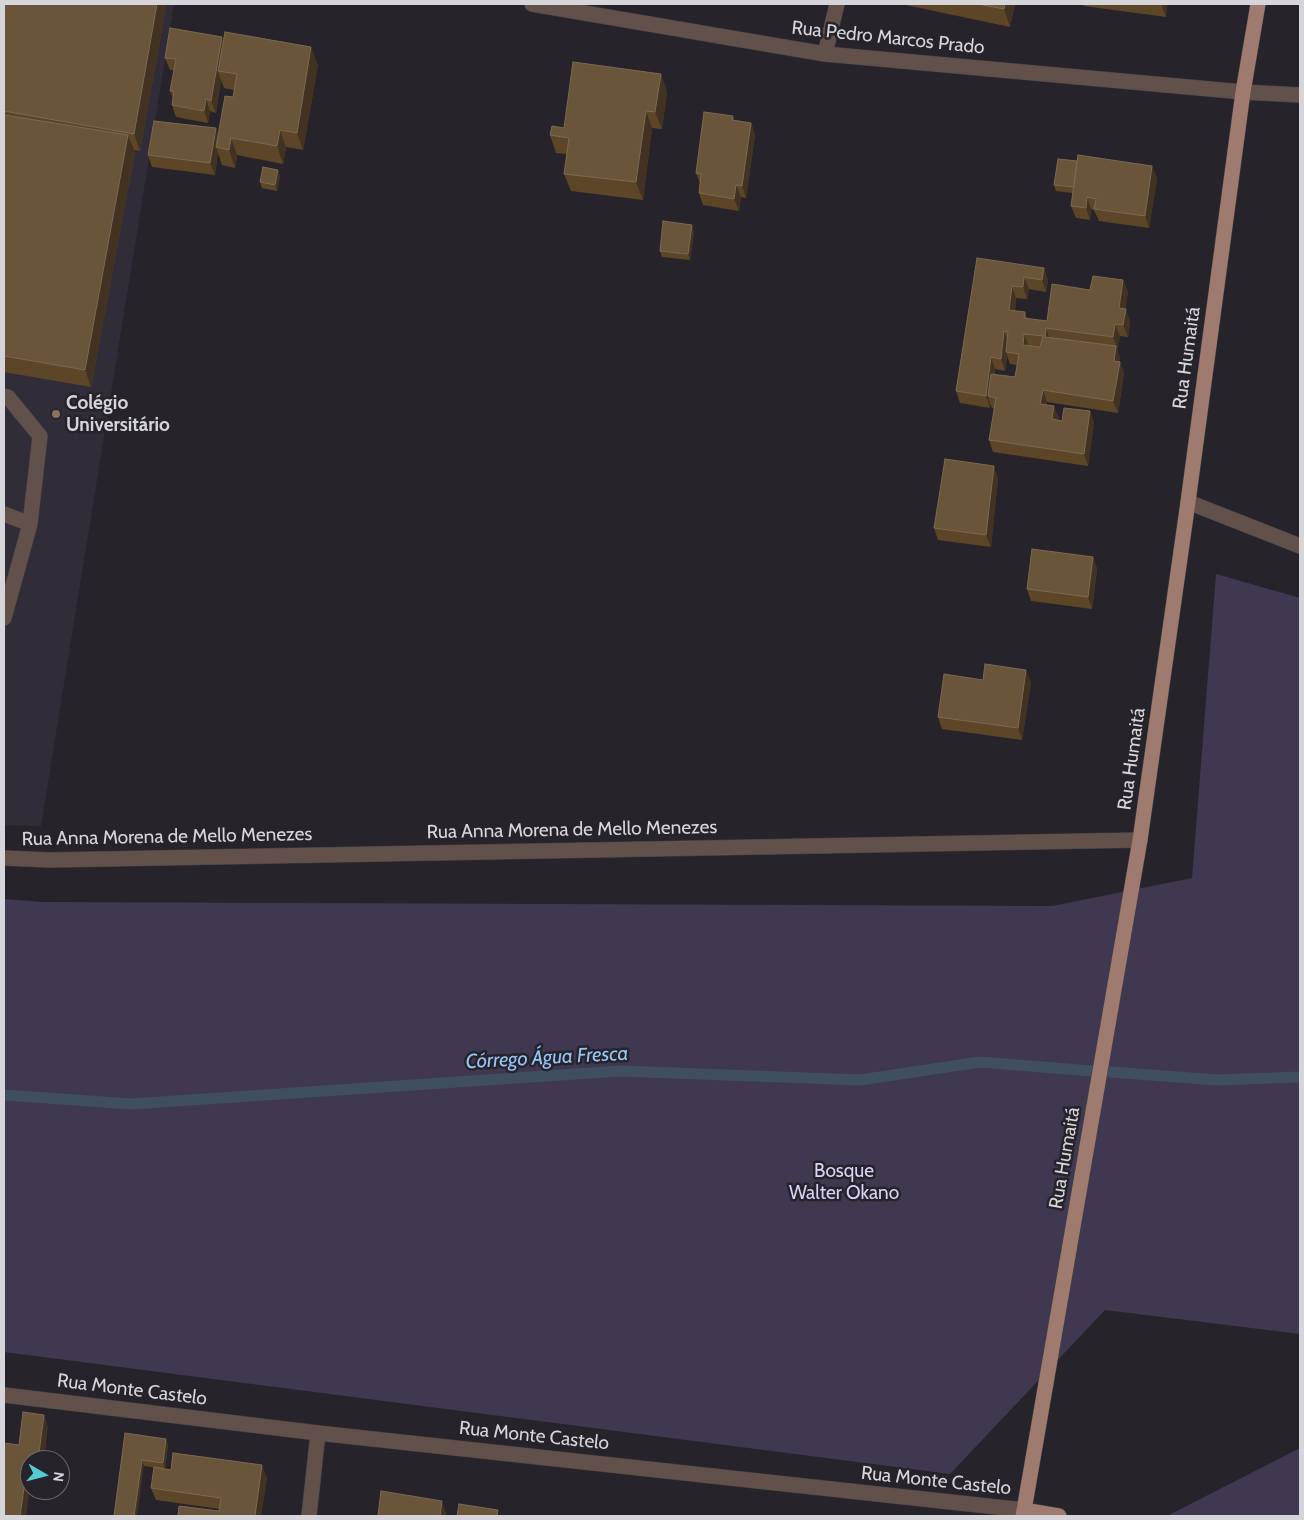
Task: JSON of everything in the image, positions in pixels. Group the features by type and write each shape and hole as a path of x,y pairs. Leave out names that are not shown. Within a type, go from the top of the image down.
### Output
{"main road":[{"name":"Rua Humaitá","path":"1024,1513 1140,840 1243,92 1258,4"},
{"name":"Rua Monte Castelo","path":"1024,1513 1059,1516"}],"street":[{"name":"Rua Pedro Marcos Prado","path":"532,4 825,54 1243,92 1300,95"},
{"path":"825,54 838,4"},
{"path":"4,396 8,397 40,436 30,524 4,618"},
{"path":"1188,502 1300,546"},
{"path":"4,514 30,524"},
{"name":"Rua Anna Morena de Mello Menezes","path":"4,858 60,860 1140,840"},
{"name":"Rua Monte Castelo","path":"4,1394 318,1433 1024,1513"},
{"path":"309,1516 318,1433"}],"shaded area":[{"name":"Colégio Universitário","path":"4,4 174,4 41,826 4,825"}],"green space":[{"name":"Bosque Walter Okano","path":"1216,574 1300,598 1300,1334 1105,1310 950,1474 4,1352 4,899 43,902 1052,906 1192,878"},
{"path":"1300,1448 1300,1516 1167,1516"}],"building":[{"path":"4,4 157,4 134,134 4,111"},
{"path":"978,4 1005,4 1004,9"},
{"path":"170,28 222,37 211,101 206,99 204,111 172,105 174,91 170,91 176,59 165,58"},
{"path":"225,32 311,47 297,133 280,130 277,146 231,138 229,150 216,147 225,96 233,97 237,74 218,71"},
{"path":"573,62 661,74 655,112 646,111 636,182 564,174 569,138 550,135 552,126 564,128"},
{"path":"704,112 733,116 732,120 751,123 742,186 736,185 734,199 699,193 701,174 696,173"},
{"path":"4,115 128,135 85,370 4,356"},
{"path":"154,121 216,128 210,163 148,155"},
{"path":"1078,155 1152,166 1145,216 1094,209 1096,199 1087,197 1086,208 1071,206"},
{"path":"1058,159 1077,161 1074,187 1054,185"},
{"path":"263,167 278,170 275,185 260,182"},
{"path":"663,221 692,225 688,254 660,251"},
{"path":"977,258 1044,268 1042,280 1024,277 1023,287 1012,286 1009,310 1025,312 1024,318 1047,321 1052,284 1090,290 1093,276 1123,280 1119,308 1126,309 1123,325 1115,324 1113,337 1046,328 1045,337 1116,346 1114,361 1120,362 1113,401 1043,390 1040,404 1054,406 1052,419 1062,421 1064,408 1090,411 1084,454 989,440 996,398 988,396 991,374 1015,377 1019,354 1006,352 1008,332 1004,331 1001,359 991,357 986,396 956,391","holes":["1024,334 1043,336 1040,347 1023,345"]},
{"path":"945,459 994,466 986,535 934,528"},
{"path":"1032,549 1093,557 1088,597 1027,589"},
{"path":"985,664 1026,670 1018,728 938,717 944,674 983,680"},
{"path":"23,1412 44,1415 39,1450 20,1450 20,1500 22,1500 20,1516 4,1516 4,1443 19,1445"},
{"path":"125,1433 166,1439 163,1463 142,1460 134,1516 114,1516"},
{"path":"173,1453 262,1465 255,1516 178,1516 179,1506 219,1511 221,1498 151,1488 154,1467 171,1470"},
{"path":"381,1491 442,1501 440,1516 378,1516"},
{"path":"459,1504 498,1510 497,1516 457,1516"}],"waterway":[{"name":"Córrego Água Fresca","path":"4,1095 131,1104 620,1071 860,1080 980,1062 1092,1071"},
{"name":"Córrego Água Fresca","path":"1111,1072 1217,1080 1300,1077"}],"place":[{"name":"Colégio Universitário","path":"56,414"}]}
